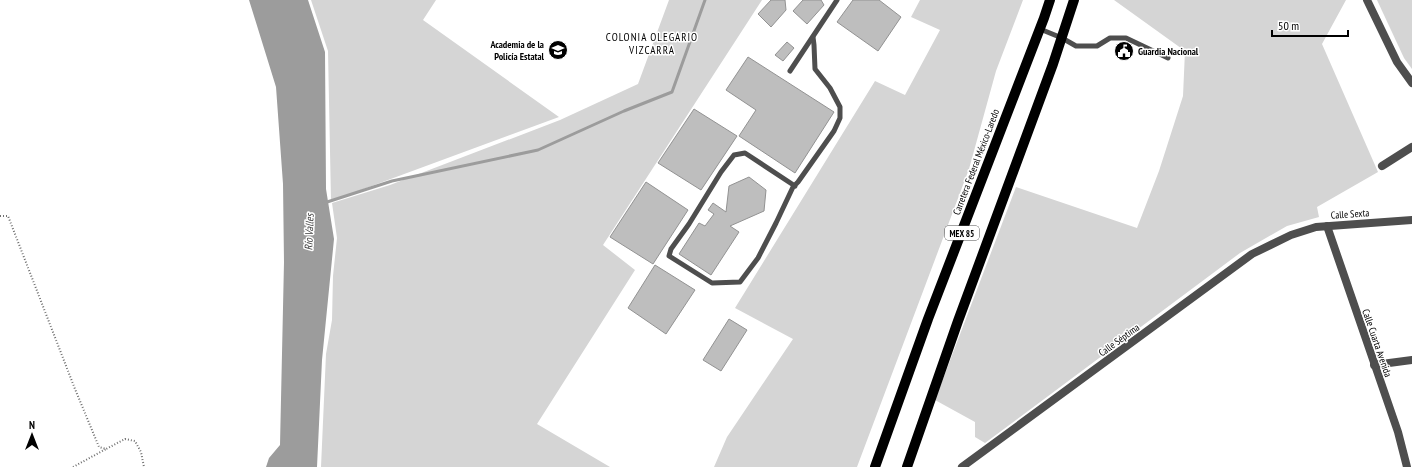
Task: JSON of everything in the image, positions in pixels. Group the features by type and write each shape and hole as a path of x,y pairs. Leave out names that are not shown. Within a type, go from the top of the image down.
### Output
{"main road":[{"name":"Carretera Federal México-Laredo","path":"875,467 928,319 993,154 1050,0"},
{"name":"MEX 85","path":"906,467 1062,38 1074,0"}],"street":[{"path":"1367,0 1397,62 1412,83"},
{"path":"1382,166 1412,147"},
{"name":"Calle Sexta","path":"1291,235 1316,227 1412,220"},
{"name":"Calle Cuarta Avenida","path":"1327,226 1398,432 1407,467"},
{"name":"Calle Séptima","path":"962,467 1252,254 1291,235"},
{"path":"1374,365 1412,360"}],"lane":[{"path":"790,72 837,0"},
{"path":"1040,29 1062,38 1076,46 1097,46 1110,38 1126,38 1168,58"},
{"path":"795,186 745,153 734,155 721,172 689,224 671,249 669,256 712,282 740,282 758,258 793,187 795,186 834,131 840,118 840,107 830,88 815,69 814,45 812,37"}],"path":[{"path":"0,216 8,216 90,426 99,447 106,449"},
{"path":"73,467 125,440 135,441 141,452 144,467"}],"shaded area":[{"path":"311,0 436,0 423,20 559,117 331,201 328,51"},
{"path":"669,0 762,0 603,245 635,270 537,424 610,467 321,467 326,354 332,320 333,276 337,238 332,203 390,185 560,120 638,84"},
{"path":"920,0 1023,0 996,71 969,169 857,467 714,467 727,437 793,339 735,308 875,81 905,95 940,30 911,17"},
{"path":"1114,0 1346,0 1322,44 1378,172 1317,207 1319,217 1287,226 1240,253 985,443 975,437 975,422 935,400 1016,187 1137,228 1159,171 1183,96 1185,51"},
{"path":"1377,0 1412,0 1412,69 1404,58"}],"water":[{"name":"Río Valles","path":"249,0 308,0 325,52 326,189 334,239 322,360 317,467 266,467 269,458 280,445 284,262 283,184 276,87"}],"building":[{"path":"771,0 785,0 786,10 771,27 758,14"},
{"path":"803,0 821,0 824,5 807,24 793,11"},
{"path":"853,0 879,0 901,17 878,51 837,22"},
{"path":"787,42 794,48 783,61 775,55"},
{"path":"748,57 834,112 795,173 739,136 756,110 726,90"},
{"path":"694,109 737,136 701,190 658,163"},
{"path":"749,177 766,190 764,211 730,226 739,232 711,275 679,254 699,223 705,226 714,214 708,210 713,203 726,212 729,186"},
{"path":"646,182 688,210 653,264 610,237"},
{"path":"655,265 695,290 666,334 628,308"},
{"path":"729,319 747,330 721,371 703,360"}],"waterway":[{"path":"324,203 392,181 538,150 624,111 672,92 705,0"}],"place":[{"name":"Academia de la Policía Estatal","path":"558,50"},
{"name":"Guardia Nacional","path":"1124,51"}],"district":[{"name":"COLONIA OLEGARIO VIZCARRA","path":"652,43"}]}
